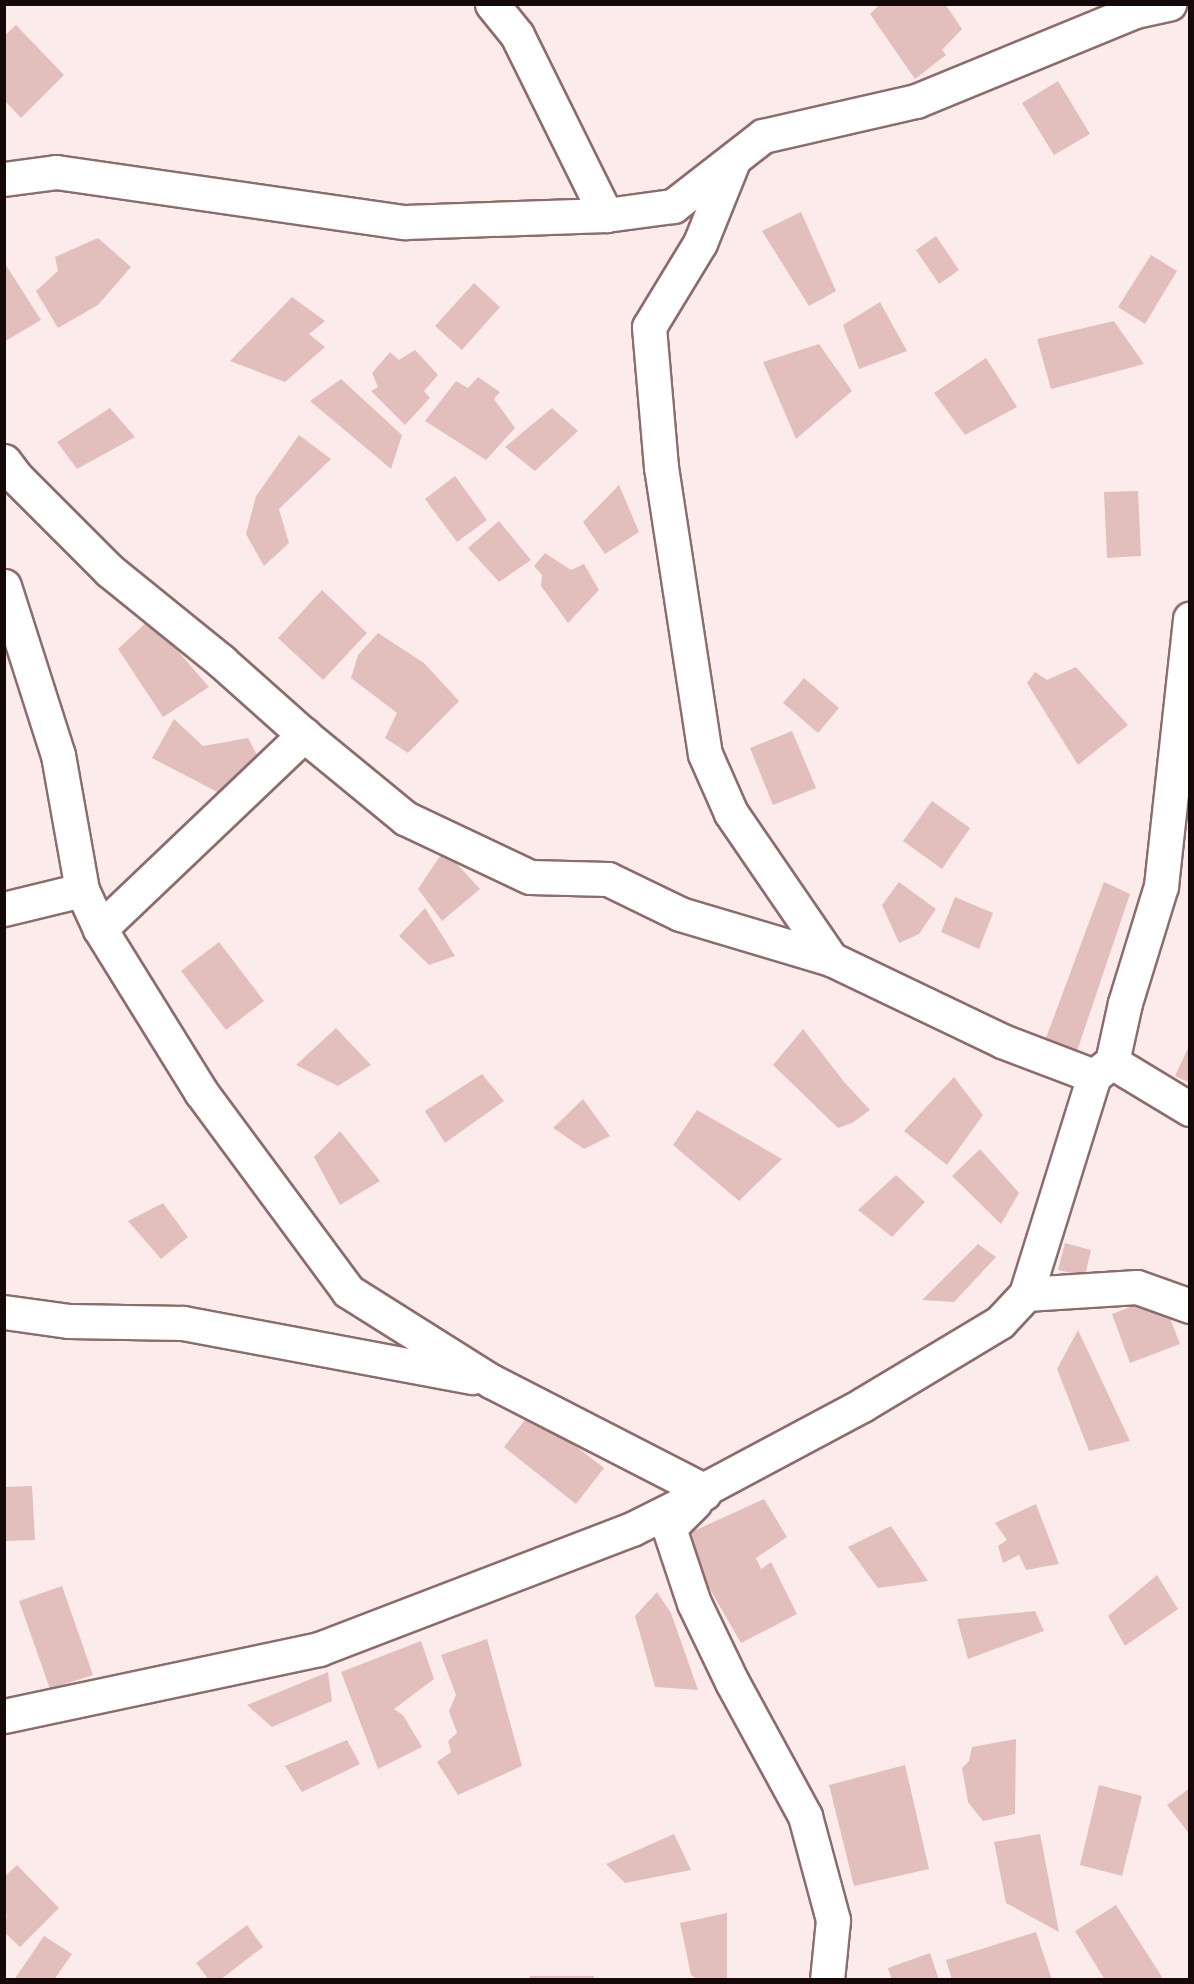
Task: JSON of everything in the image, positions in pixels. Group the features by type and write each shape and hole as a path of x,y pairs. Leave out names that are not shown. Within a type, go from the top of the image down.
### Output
{"street":[{"path":"492,4 517,36 606,215"},
{"path":"4,179 56,172 405,222 606,215 673,206 763,136 916,101 1135,11 1169,4"},
{"path":"734,159 700,243 649,327 661,467 705,754 731,813 831,959"},
{"path":"4,462 17,478 110,570 405,818 530,877 608,879 680,914 831,959 1002,1041 1103,1069 1190,1109"},
{"path":"4,586 58,755 82,890 100,929 201,1092 348,1292 491,1381 704,1491"},
{"path":"4,1716 318,1649 633,1529 862,1405 1000,1322 1026,1294 1125,1004 1161,886 1190,619"},
{"path":"100,929 304,735"},
{"path":"4,909 82,890"},
{"path":"1026,1294 1137,1287 1190,1306"},
{"path":"4,1312 69,1321 183,1323 491,1381"},
{"path":"704,1491 669,1528 694,1603 732,1682 805,1816 833,1920 827,1980"}],"building":[{"path":"880,4 945,4 962,29 942,50 946,55 915,79 870,14"},
{"path":"16,25 64,75 21,118 4,100 4,36"},
{"path":"1058,81 1090,134 1054,155 1022,103"},
{"path":"801,212 836,291 809,306 762,231"},
{"path":"936,236 959,270 939,284 916,250"},
{"path":"98,238 131,267 98,305 58,328 36,291 58,271 55,257"},
{"path":"1151,255 1177,271 1145,324 1118,307"},
{"path":"4,262 41,320 4,342"},
{"path":"474,283 500,307 462,350 435,326"},
{"path":"292,297 325,321 309,334 325,347 285,382 230,361"},
{"path":"880,302 907,351 859,369 843,325"},
{"path":"1114,321 1144,364 1051,389 1037,339"},
{"path":"819,344 852,391 796,439 763,362"},
{"path":"415,350 438,375 424,391 430,398 405,425 371,391 378,387 372,373 390,352 399,360"},
{"path":"986,358 1017,407 965,435 934,393"},
{"path":"478,377 500,392 494,399 515,428 486,460 425,421 456,381 468,388"},
{"path":"341,379 402,435 391,469 310,401"},
{"path":"110,408 135,437 77,469 57,442"},
{"path":"552,408 578,431 535,471 505,447"},
{"path":"299,435 331,459 279,509 289,543 264,566 246,534 256,496"},
{"path":"455,476 487,520 457,542 425,499"},
{"path":"619,485 639,532 605,554 583,522"},
{"path":"1138,491 1141,556 1107,558 1104,492"},
{"path":"499,521 531,560 499,582 468,548"},
{"path":"545,553 571,570 584,564 599,590 568,623 541,586 542,575 534,566"},
{"path":"322,590 367,633 323,680 278,638"},
{"path":"150,619 209,687 163,717 118,649"},
{"path":"378,633 424,663 459,701 408,753 385,738 397,713 351,678 358,655"},
{"path":"1076,667 1128,725 1078,765 1027,683 1035,672 1047,680"},
{"path":"804,678 839,708 818,733 783,703"},
{"path":"174,719 203,746 248,738 259,759 221,794 152,758"},
{"path":"792,731 816,788 773,805 750,748"},
{"path":"932,801 970,828 942,869 903,841"},
{"path":"444,850 480,889 442,921 418,889"},
{"path":"899,882 936,909 919,934 899,943 882,905"},
{"path":"1104,882 1130,894 1073,1063 1046,1038"},
{"path":"955,897 993,913 979,949 941,932"},
{"path":"425,908 455,956 429,965 399,936"},
{"path":"219,942 264,1001 226,1030 181,971"},
{"path":"336,1028 371,1065 338,1086 296,1065"},
{"path":"803,1029 845,1083 870,1110 852,1123 838,1128 773,1065"},
{"path":"1190,1044 1190,1083 1175,1076"},
{"path":"482,1074 504,1101 445,1143 425,1111"},
{"path":"954,1077 983,1115 947,1165 904,1131"},
{"path":"583,1099 610,1136 584,1149 553,1128"},
{"path":"697,1110 782,1159 739,1201 673,1145"},
{"path":"340,1131 380,1181 340,1205 314,1157"},
{"path":"980,1149 1019,1193 1001,1224 952,1176"},
{"path":"896,1175 925,1202 892,1237 858,1210"},
{"path":"163,1203 188,1237 161,1259 128,1221"},
{"path":"1065,1243 1091,1250 1085,1276 1058,1270"},
{"path":"978,1244 996,1257 954,1302 922,1300"},
{"path":"1161,1295 1180,1344 1130,1363 1112,1314"},
{"path":"1078,1330 1130,1441 1089,1451 1057,1369"},
{"path":"531,1412 604,1468 576,1504 504,1447"},
{"path":"32,1486 35,1540 4,1541 4,1487"},
{"path":"764,1499 787,1537 756,1558 761,1569 771,1562 797,1614 741,1643 708,1586 685,1535"},
{"path":"1036,1504 1059,1564 1026,1570 1019,1555 1003,1563 998,1546 1007,1540 995,1523"},
{"path":"891,1526 928,1581 878,1588 848,1547"},
{"path":"1157,1575 1178,1609 1125,1646 1108,1616"},
{"path":"62,1586 93,1675 50,1689 19,1601"},
{"path":"657,1592 671,1613 698,1690 655,1687 635,1616"},
{"path":"1035,1611 1044,1631 968,1659 957,1619"},
{"path":"487,1639 522,1766 458,1795 437,1762 451,1752 448,1741 457,1733 449,1711 456,1695 441,1655"},
{"path":"421,1641 434,1679 394,1709 403,1715 422,1747 378,1769 341,1672"},
{"path":"328,1672 332,1701 272,1727 247,1705"},
{"path":"1016,1739 1015,1814 983,1821 968,1802 962,1768 969,1761 972,1747"},
{"path":"347,1740 360,1764 302,1792 285,1766"},
{"path":"905,1765 929,1869 854,1886 829,1785"},
{"path":"1099,1785 1142,1796 1122,1876 1080,1865"},
{"path":"1190,1788 1190,1835 1167,1805"},
{"path":"674,1834 691,1870 625,1883 606,1864"},
{"path":"1040,1834 1059,1932 1006,1903 994,1842"},
{"path":"17,1865 59,1908 20,1947 4,1932 7,1915 4,1913 4,1877"},
{"path":"1116,1905 1162,1977 1158,1980 1105,1980 1075,1931"},
{"path":"727,1913 727,1980 699,1980 691,1975 680,1923"},
{"path":"247,1925 263,1947 220,1980 209,1980 196,1963"},
{"path":"1036,1932 1052,1980 952,1980 946,1960"},
{"path":"44,1936 72,1954 54,1980 14,1980"},
{"path":"930,1953 939,1980 892,1980 888,1968"},
{"path":"530,1976 594,1976 594,1980 530,1980"}]}
